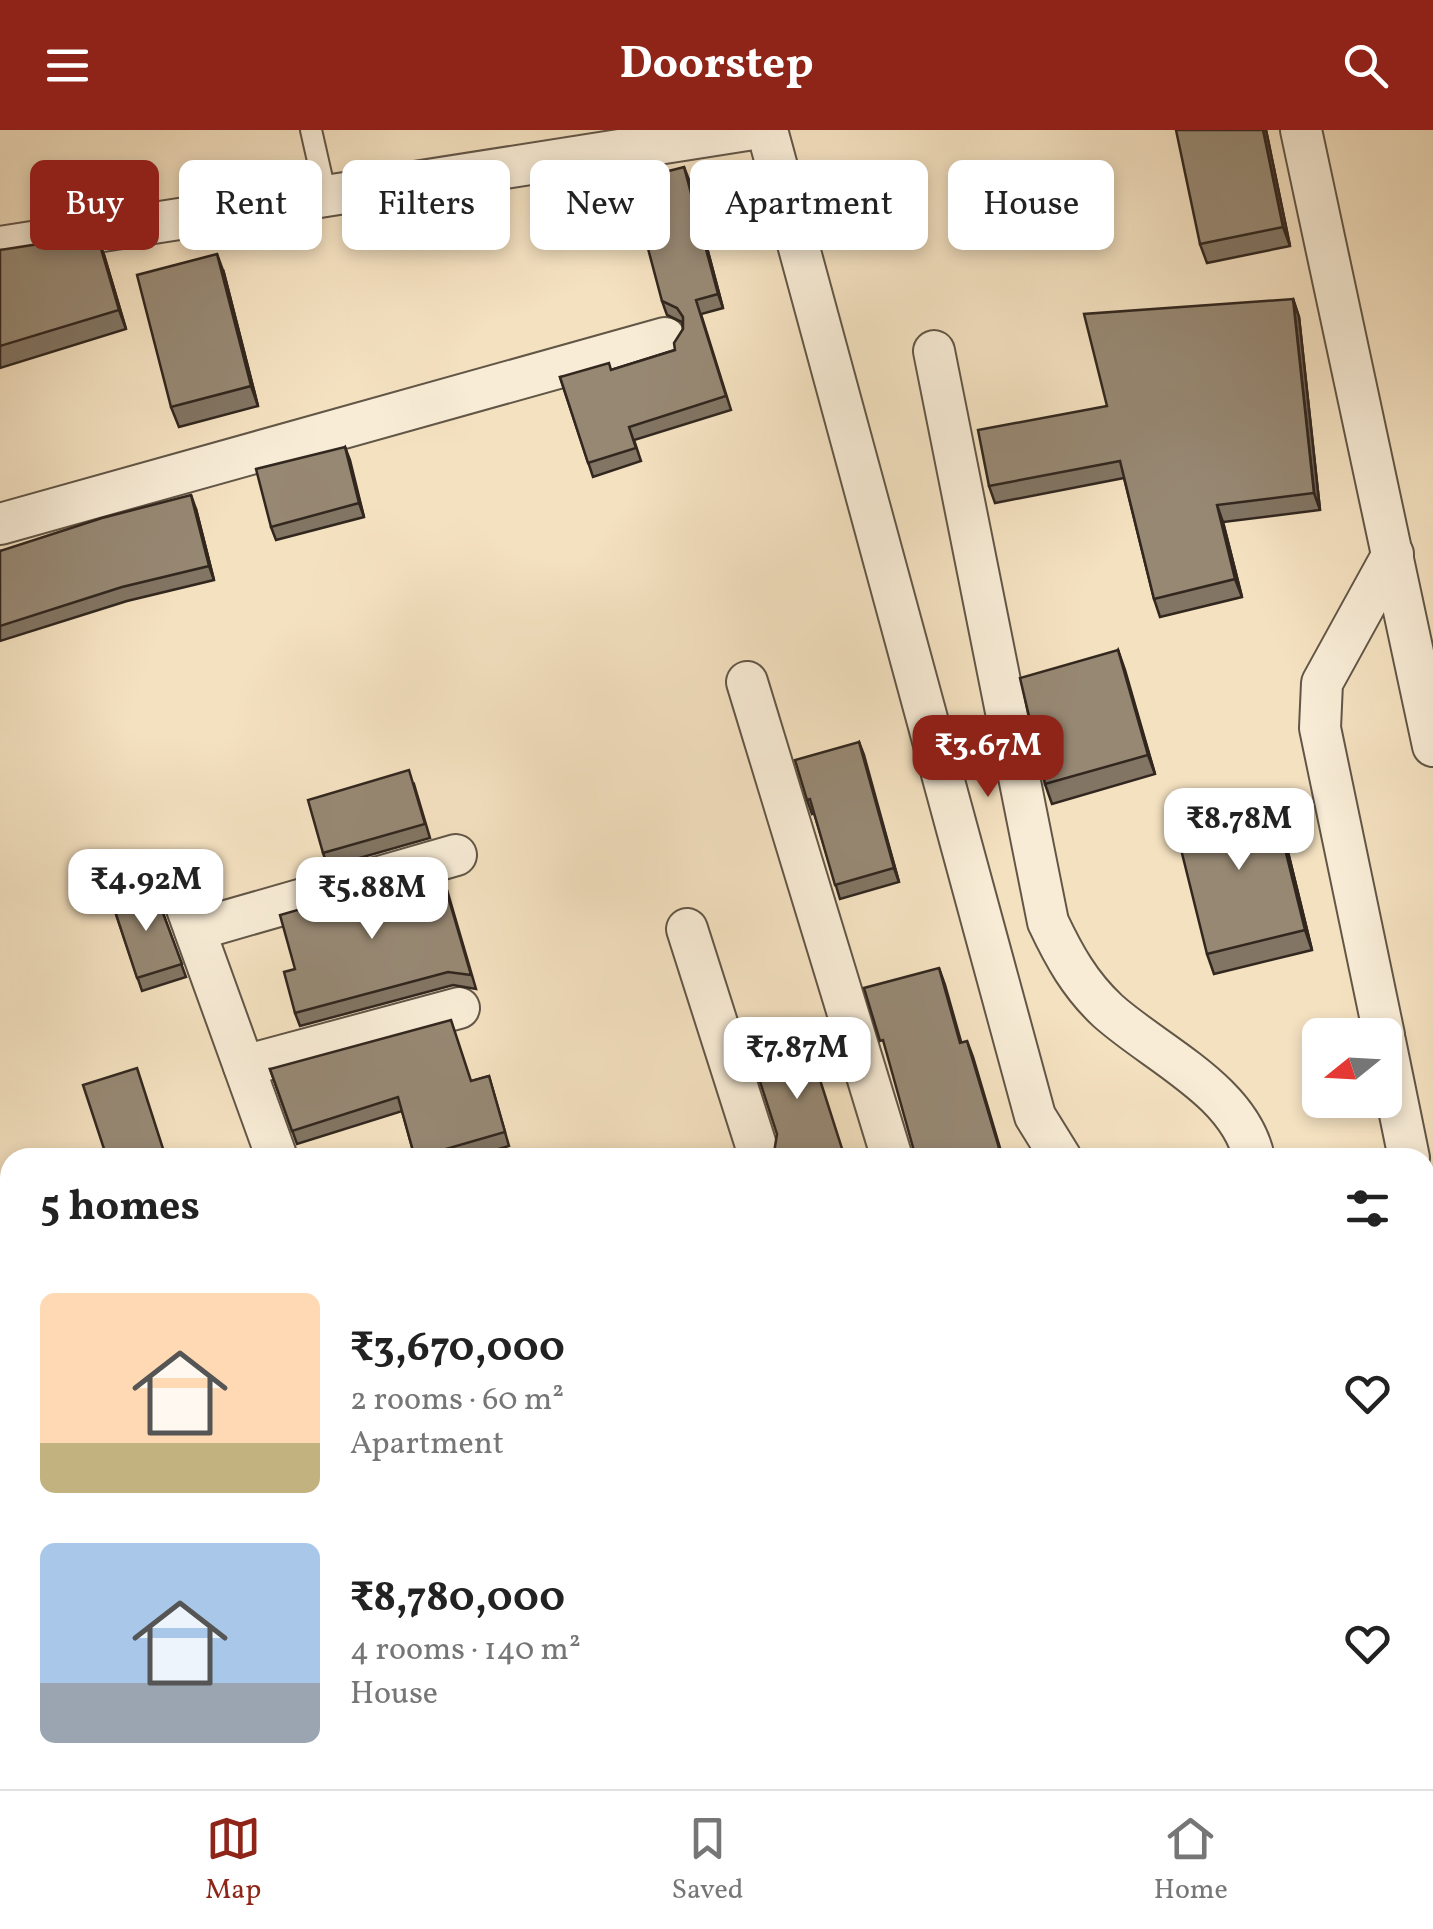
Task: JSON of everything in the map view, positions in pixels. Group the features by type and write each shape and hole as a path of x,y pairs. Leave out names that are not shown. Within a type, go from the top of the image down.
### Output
{"street":[{"path":"0,247 747,130"},
{"path":"768,130 1036,1116 1055,1148"},
{"path":"1301,130 1433,746"},
{"path":"0,524 665,338"},
{"path":"934,351 1048,922 1070,969 1108,1011 1224,1103 1244,1126 1251,1148"},
{"path":"1380,1018 1320,728 1322,683 1393,554"},
{"path":"748,682 889,1148"},
{"path":"195,930 456,855"},
{"path":"177,881 273,1148"},
{"path":"687,929 757,1148"},
{"path":"244,1066 459,1008"},
{"path":"1401,1118 1407,1148"}],"lane":[{"path":"311,130 326,196"}],"building":[{"path":"1176,130 1263,130 1283,227 1200,244"},
{"path":"684,167 690,189 690,250 706,250 718,294 696,300 726,396 629,427 636,448 588,463 560,377 609,363 611,370 675,350 674,343 683,329 683,317 677,308 662,301 648,250 670,250 670,171"},
{"path":"30,245 30,250 101,250 119,310 0,346 0,250"},
{"path":"217,254 251,386 171,407 137,275"},
{"path":"1293,299 1314,493 1217,505 1235,579 1154,599 1120,461 989,486 978,430 1107,406 1084,314"},
{"path":"345,447 359,503 271,527 256,469"},
{"path":"191,495 209,566 122,587 0,626 0,551"},
{"path":"1118,650 1148,755 1045,784 1020,678"},
{"path":"859,742 894,868 835,885 795,760"},
{"path":"409,770 425,824 323,853 308,800"},
{"path":"1271,792 1305,930 1207,954 1173,817"},
{"path":"440,869 471,975 448,972 295,1013 284,972 295,969 280,915"},
{"path":"154,889 182,964 137,978 112,902"},
{"path":"939,968 960,1043 967,1041 999,1148 913,1148 864,988"},
{"path":"451,1020 471,1081 489,1076 505,1132 450,1148 412,1148 398,1097 292,1131 270,1069"},
{"path":"806,1036 842,1148 775,1148 777,1134 751,1054"},
{"path":"137,1068 163,1148 104,1148 83,1085"}]}
